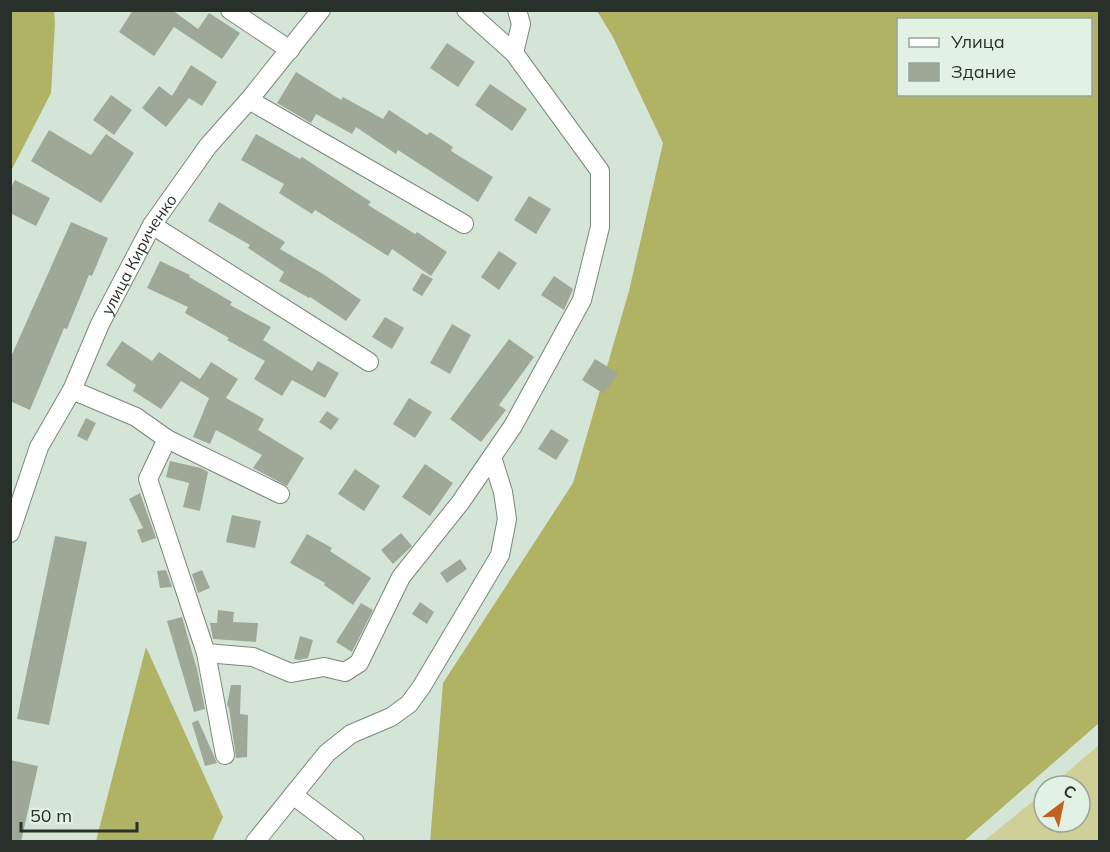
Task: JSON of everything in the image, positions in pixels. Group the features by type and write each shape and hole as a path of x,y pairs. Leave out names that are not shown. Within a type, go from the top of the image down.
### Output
{"street":[{"path":"230,10 290,50"},
{"name":"улица Кириченко","path":"10,533 39,447 72,390 100,324 152,225 208,146 249,100 321,10"},
{"path":"206,653 253,657 291,673 324,667 345,672 358,663 401,576 460,503 513,426 582,300 600,227 600,171 514,53 466,10"},
{"path":"514,53 521,24 517,10"},
{"path":"249,100 464,224"},
{"path":"152,225 369,362"},
{"path":"72,390 136,417 167,439 280,494"},
{"path":"167,439 148,479 206,653 225,755"},
{"path":"255,842 327,753 351,734 391,717 409,704 500,555 507,519 503,492 492,457"},
{"path":"293,795 355,842"}],"green space":[{"path":"11,10 54,11 55,22 51,93 11,171"},
{"path":"597,11 1099,11 1099,723 1041,774 1032,774 1032,782 964,841 430,842 443,683 573,483 629,291 663,143 613,37"},
{"path":"146,647 223,817 212,841 96,841"},
{"path":"1099,745 1099,841 984,841 1032,802 1032,834 1092,834 1092,774 1065,774"}],"building":[{"path":"133,10 172,10 198,29 209,13 240,33 222,59 174,27 154,56 119,32"},
{"path":"447,43 475,62 458,87 430,68"},
{"path":"191,65 217,82 202,106 189,98 166,127 142,108 159,86 172,96"},
{"path":"296,72 341,100 343,97 383,119 389,110 427,135 430,132 453,147 451,151 493,177 478,202 398,150 396,154 356,127 352,134 316,114 311,123 277,103"},
{"path":"490,84 527,109 512,131 475,105"},
{"path":"111,95 132,110 114,135 93,120"},
{"path":"49,130 91,155 106,134 134,153 101,203 31,161"},
{"path":"256,134 300,159 302,157 371,202 368,205 415,234 417,232 447,252 431,276 392,249 388,256 315,210 312,214 279,193 284,184 241,160"},
{"path":"15,180 50,198 36,226 10,213 10,189"},
{"path":"529,196 551,209 536,234 514,220"},
{"path":"219,202 285,242 280,249 361,300 346,321 310,297 279,281 284,272 248,248 250,245 208,221"},
{"path":"71,222 108,238 92,276 89,275 67,329 64,328 30,410 10,401 10,359"},
{"path":"499,251 517,263 499,290 481,277"},
{"path":"160,261 190,275 189,277 232,302 230,305 271,327 263,340 312,371 318,361 339,373 325,398 292,380 282,396 254,379 265,361 185,313 188,307 147,288"},
{"path":"422,273 433,279 422,296 412,290"},
{"path":"554,276 573,289 564,310 541,295"},
{"path":"385,317 404,328 392,349 372,337"},
{"path":"452,324 471,335 450,374 430,363"},
{"path":"509,339 534,357 499,405 506,410 481,442 450,419"},
{"path":"122,341 152,361 159,352 200,379 211,362 238,379 226,398 264,419 258,430 304,458 287,486 253,468 262,455 216,430 210,444 193,437 209,398 181,381 161,409 133,391 136,385 106,365"},
{"path":"595,359 618,373 604,394 582,380"},
{"path":"409,398 432,412 415,438 393,424"},
{"path":"327,411 339,419 331,430 319,422"},
{"path":"86,418 96,423 87,441 77,436"},
{"path":"551,429 569,440 556,460 538,449"},
{"path":"170,461 201,468 208,472 200,511 183,507 189,483 166,477"},
{"path":"425,464 453,483 430,516 402,497"},
{"path":"355,469 380,486 364,511 338,494"},
{"path":"140,493 156,538 142,543 137,530 143,528 129,499"},
{"path":"232,515 261,521 255,548 226,542"},
{"path":"401,533 412,546 393,564 381,550"},
{"path":"307,534 332,548 330,551 371,578 353,605 324,585 325,583 290,563"},
{"path":"55,536 87,542 49,725 17,719"},
{"path":"460,559 467,569 447,583 440,573"},
{"path":"166,570 172,587 160,588 157,571"},
{"path":"202,570 210,588 198,593 192,574"},
{"path":"420,602 434,612 427,624 412,614"},
{"path":"361,603 373,610 352,652 336,642"},
{"path":"218,610 234,612 233,622 258,623 256,642 213,639 210,623 217,623"},
{"path":"182,617 197,669 205,709 194,712 167,621"},
{"path":"300,636 313,640 308,658 299,660 294,659"},
{"path":"231,685 241,685 240,714 248,715 247,757 236,758 227,705"},
{"path":"198,720 217,763 205,766 192,723"},
{"path":"10,760 38,766 21,842 10,842"}]}
